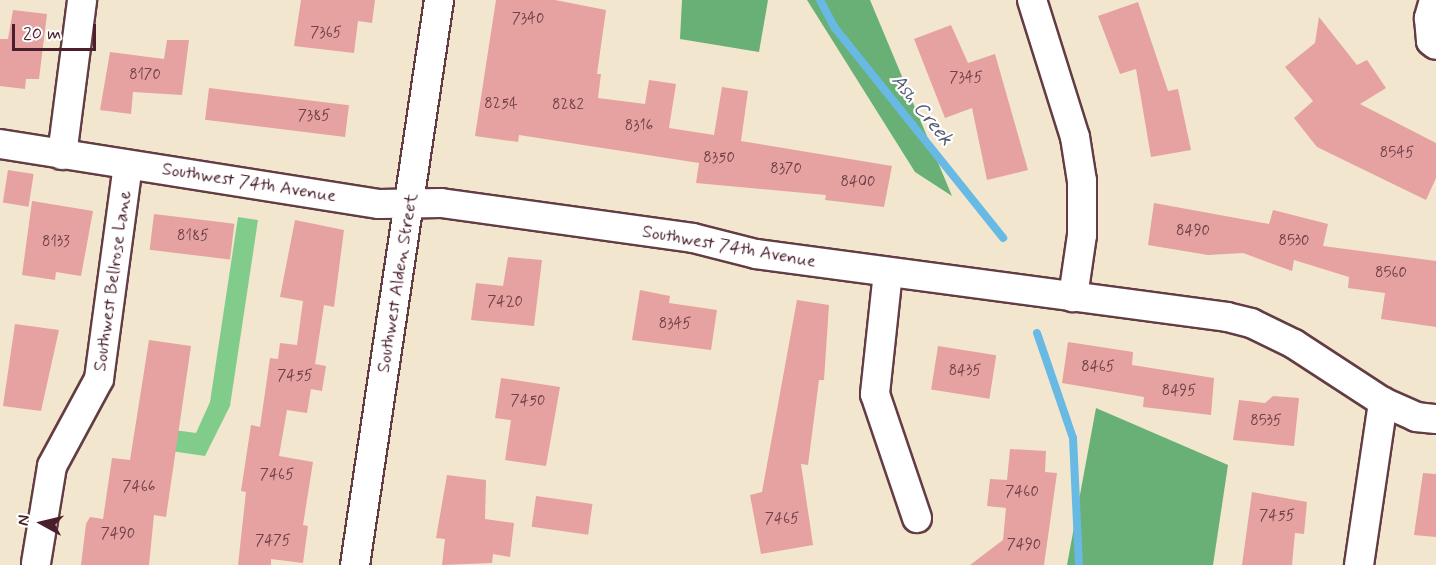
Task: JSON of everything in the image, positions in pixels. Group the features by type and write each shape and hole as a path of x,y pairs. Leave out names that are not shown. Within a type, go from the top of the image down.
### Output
{"street":[{"path":"62,155 82,0"},
{"name":"Southwest Alden Street","path":"355,565 439,0"},
{"path":"1032,0 1075,137 1082,180 1082,235 1073,297"},
{"path":"1434,0 1429,18 1434,43"},
{"name":"Southwest 74th Avenue","path":"0,144 379,204 441,203 681,237 756,254 1251,323 1294,344 1383,402 1416,417 1436,419"},
{"name":"Southwest Bellrose Lane","path":"36,563 52,466 99,379 128,165"},
{"path":"888,272 875,394 917,518"},
{"path":"1359,565 1383,402"}],"green space":[{"path":"682,0 768,0 759,52 680,39"},
{"path":"807,0 870,0 952,196 915,172"},
{"path":"238,217 258,220 230,406 205,456 164,450 167,429 196,433 210,402"},
{"path":"1096,408 1228,465 1213,565 1067,565"}],"building":[{"path":"301,0 375,0 372,23 358,21 354,53 294,46"},
{"path":"496,0 555,0 606,10 597,74 601,74 598,98 645,104 649,80 676,84 669,128 714,135 722,87 748,91 741,141 892,166 884,207 825,200 826,195 696,183 699,163 519,135 518,142 475,136"},
{"path":"1138,2 1168,91 1178,89 1191,150 1151,157 1136,69 1120,74 1098,16"},
{"path":"13,10 47,14 39,79 26,79 25,89 0,86 0,39 8,39"},
{"path":"1319,17 1357,65 1367,60 1386,88 1360,104 1436,143 1436,178 1426,200 1317,147 1294,118 1313,101 1285,67 1315,43"},
{"path":"951,25 968,63 995,54 1028,170 987,180 972,108 945,118 914,39"},
{"path":"167,40 189,40 182,95 133,92 131,114 100,110 110,52 164,59"},
{"path":"209,88 349,105 345,137 205,120"},
{"path":"8,170 34,174 29,207 3,203"},
{"path":"32,201 93,211 81,276 56,272 55,280 22,275"},
{"path":"1154,203 1269,224 1273,210 1328,224 1323,246 1436,261 1436,327 1381,319 1385,293 1348,288 1349,277 1294,260 1292,271 1243,253 1208,255 1148,245"},
{"path":"154,214 234,224 230,260 150,250"},
{"path":"295,220 344,230 334,307 324,305 315,364 326,366 322,391 311,389 307,413 287,410 279,456 313,462 303,525 308,526 303,563 271,559 271,565 238,565 246,492 241,491 251,425 260,427 270,358 278,359 280,343 297,345 303,301 280,297"},
{"path":"508,257 542,260 534,326 471,320 476,283 503,286"},
{"path":"640,290 670,296 669,303 717,310 711,350 632,340"},
{"path":"797,300 829,305 824,380 819,380 808,465 801,464 813,545 761,554 750,495 762,492"},
{"path":"15,324 59,330 41,411 3,406"},
{"path":"149,340 191,346 166,517 154,515 149,565 81,565 86,524 90,517 103,519 112,458 130,460"},
{"path":"1068,342 1133,352 1132,365 1214,378 1211,415 1143,407 1144,397 1062,383"},
{"path":"938,346 996,355 989,399 931,389"},
{"path":"501,378 560,387 546,466 505,460 511,420 495,418"},
{"path":"1273,396 1299,398 1294,446 1233,440 1239,400 1265,403"},
{"path":"1010,449 1046,451 1045,472 1057,473 1044,565 970,565 1003,540 1006,508 987,506 990,479 1007,480"},
{"path":"1423,473 1436,474 1436,537 1414,535"},
{"path":"447,475 486,480 485,519 514,523 510,557 493,554 492,563 442,565 445,539 436,538"},
{"path":"1252,492 1307,502 1304,534 1295,533 1292,565 1242,565"},
{"path":"536,496 592,504 588,535 532,527"}],"waterway":[{"name":"Ash Creek","path":"820,0 835,28 1003,238"},
{"name":"Ash Creek","path":"1037,333 1073,438 1079,565"}]}
